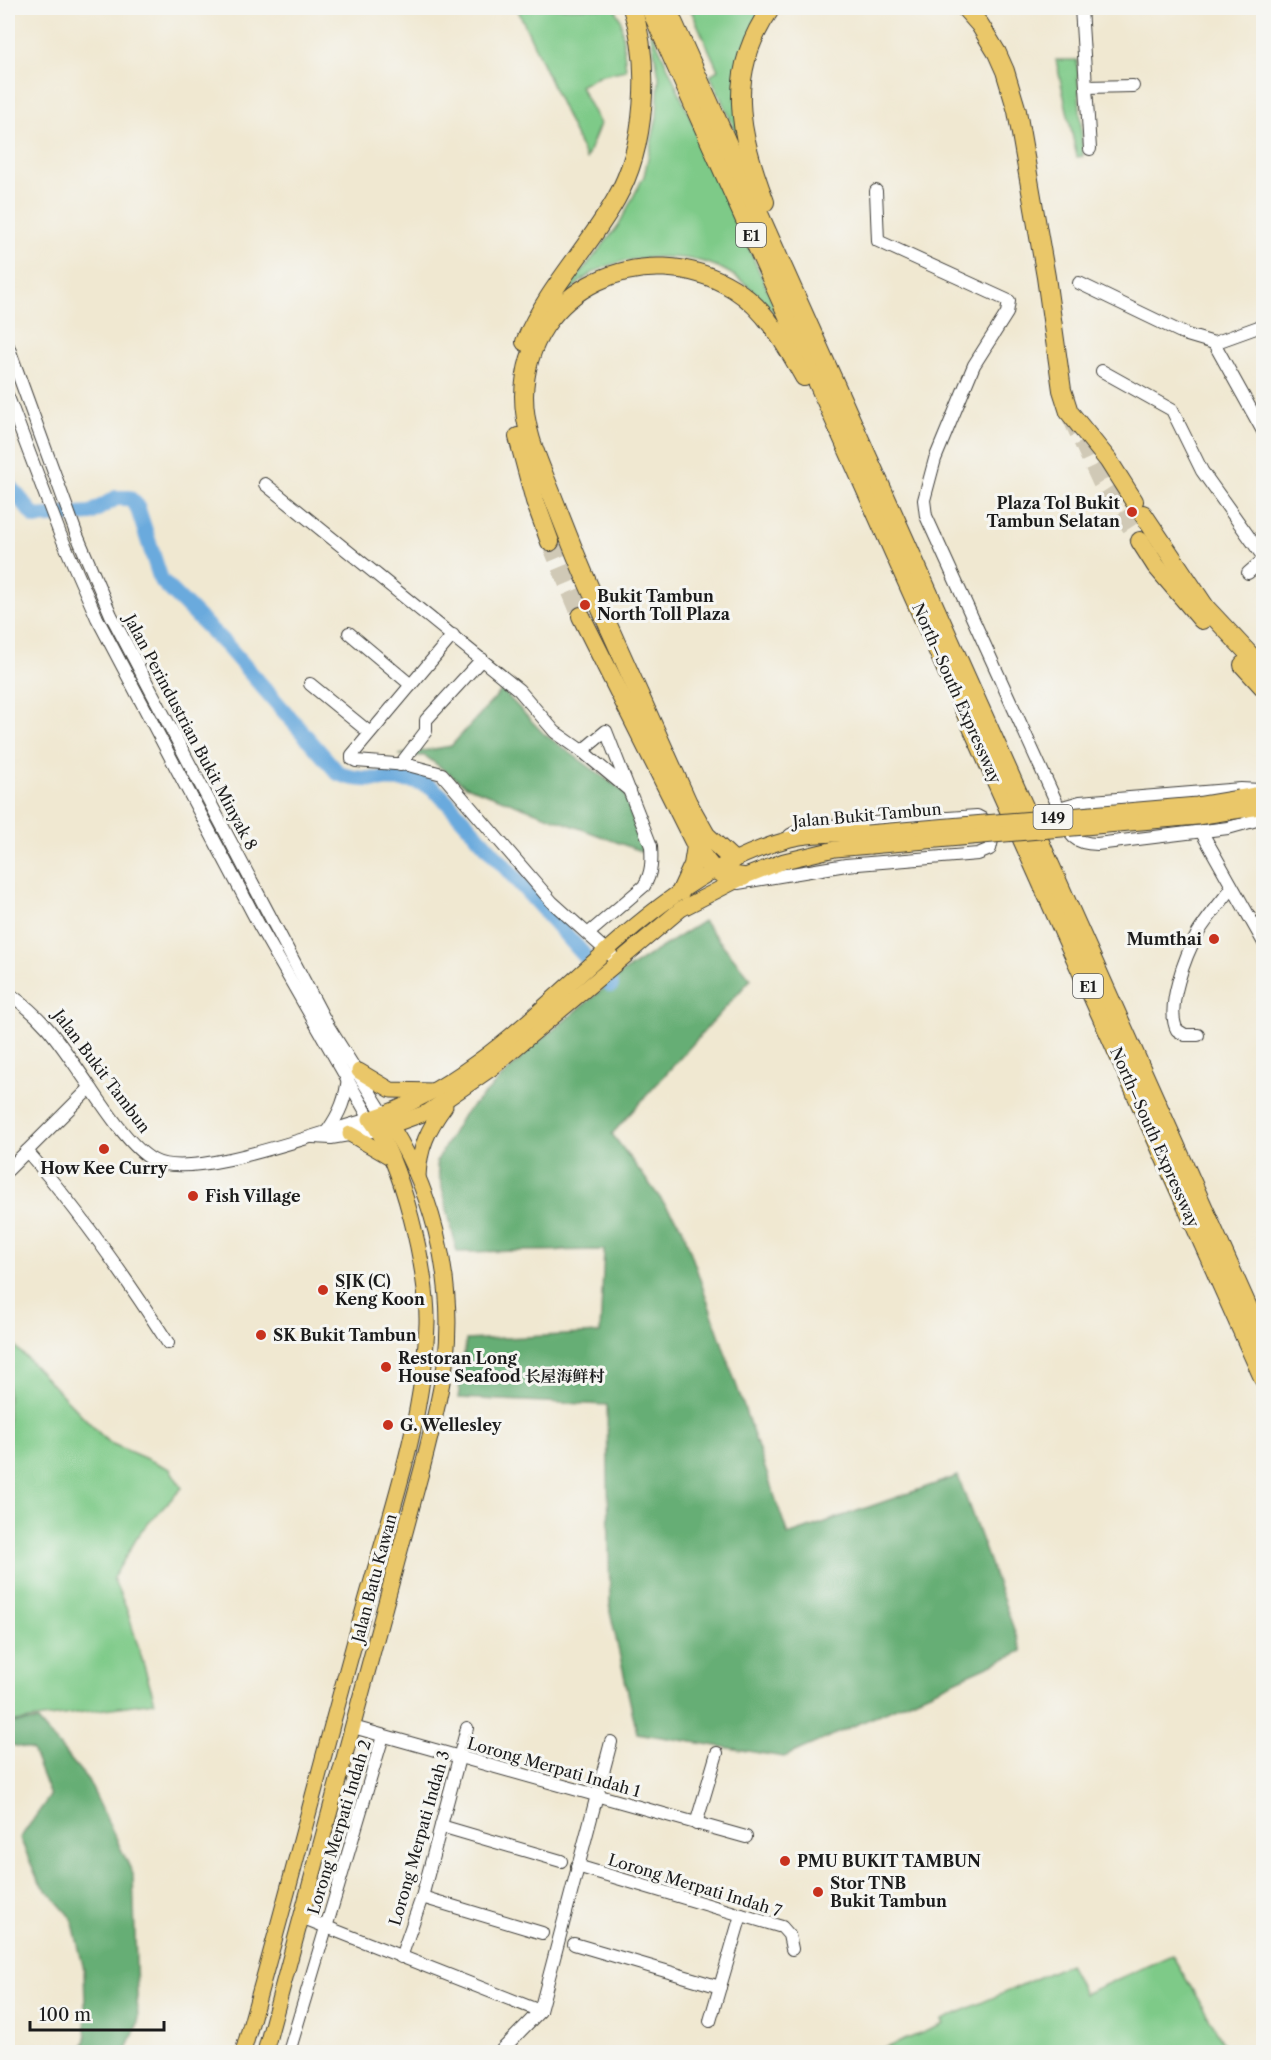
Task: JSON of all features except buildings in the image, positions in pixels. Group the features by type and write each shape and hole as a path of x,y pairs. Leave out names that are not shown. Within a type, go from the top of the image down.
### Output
{"highway":[{"path":"550,542 535,501 517,433 514,395 516,370 524,344 541,310 617,198 631,159 643,101 640,29 632,8"},
{"name":"North–South Expressway","path":"650,8 1263,1380"},
{"name":"North–South Expressway","path":"667,8 1263,1343"},
{"path":"771,8 748,45 744,60 741,86 742,124 755,175 786,254 801,311"},
{"path":"965,8 989,38 1012,88 1046,277 1060,379 1069,412 1108,460 1206,608 1263,670"},
{"path":"980,8 1005,44 1028,107 1042,195 1046,277"},
{"path":"734,860 706,835 688,803 596,600 534,452 527,424 524,396 531,358 542,332 567,301 597,280 636,268 671,267 712,278 744,296 772,324 788,348 822,413 853,462"},
{"path":"1140,541 1177,592 1263,688"},
{"path":"580,616 696,846 711,870 736,881"},
{"path":"681,891 693,865 696,846"}],"main road":[{"name":"Jalan Bukit Tambun","path":"1240,804 1263,792"},
{"name":"Jalan Bukit Tambun","path":"381,1123 428,1112 451,1099 500,1062 591,984 608,959 681,891 711,870 765,848 800,837 868,839 1186,806 1240,804 1263,807"},
{"name":"Jalan Bukit Tambun","path":"381,1123 436,1091 496,1046 580,972 608,959 681,909 736,881 804,855 868,839"},
{"path":"353,1074 391,1090 436,1091"},
{"path":"418,1181 418,1159 422,1144 430,1126 451,1099"},
{"name":"Jalan Batu Kawan","path":"243,2052 363,1610 387,1531 421,1389 427,1320 424,1281 405,1202 381,1123"},
{"name":"Jalan Batu Kawan","path":"265,2052 442,1389 446,1355 446,1291 442,1256 418,1181 381,1123"},
{"path":"350,1134 390,1157"}],"street":[{"path":"1081,8 1090,149"},
{"path":"1086,87 1133,86"},
{"path":"876,191 878,241 1009,301 1007,313 974,365 935,459 924,507 926,516 1073,839 1080,844 1097,844 1228,828 1263,818"},
{"path":"1079,283 1187,335 1214,344 1263,325"},
{"path":"1214,344 1263,433"},
{"name":"Jalan Perindustrian Bukit Minyak 8","path":"8,346 76,533 111,615 381,1123"},
{"path":"1102,371 1172,410 1202,471 1263,559 1248,573"},
{"name":"Jalan Perindustrian Bukit Minyak 8","path":"8,397 45,498 97,618 264,934 318,1030 353,1074"},
{"path":"266,484 519,690 555,732 630,791"},
{"path":"349,633 411,685"},
{"path":"453,635 352,755 352,759 426,768 442,774 569,920 589,933 608,959"},
{"path":"400,765 426,731 426,720 482,659"},
{"path":"310,684 370,734"},
{"path":"582,751 606,731 651,846 650,876 644,886 589,933"},
{"path":"1059,808 1080,802 1241,789 1263,792"},
{"path":"736,881 846,865 978,854 990,849 993,836 992,824 977,816 807,828 765,848"},
{"path":"1201,831 1263,943"},
{"path":"1198,1035 1185,1035 1177,1030 1172,1009 1185,964 1199,932 1232,888"},
{"name":"Jalan Bukit Tambun","path":"8,993 51,1030 90,1088 142,1153 167,1166 220,1160 312,1137 328,1130 381,1123"},
{"path":"328,1130 339,1115 353,1074"},
{"path":"8,1170 90,1088"},
{"name":"Jalan Bukit Tambun","path":"312,1137 331,1138 381,1123"},
{"path":"27,1151 65,1196 121,1270 168,1343"},
{"name":"Lorong Merpati Indah 1","path":"353,1727 746,1838"},
{"name":"Lorong Merpati Indah 3","path":"401,1957 422,1897 467,1728"},
{"name":"Lorong Merpati Indah 2","path":"289,2052 383,1736"},
{"path":"500,2052 540,2012 548,1974 611,1742"},
{"path":"696,1824 717,1753"},
{"path":"441,1826 561,1861"},
{"name":"Lorong Merpati Indah 7","path":"577,1866 782,1927 789,1935 792,1949"},
{"path":"422,1897 542,1932"},
{"path":"710,2021 741,1915"},
{"path":"301,1917 540,2012"},
{"path":"574,1944 720,1987"}],"green space":[{"path":"517,8 615,8 621,21 626,70 598,76 580,86 600,124 586,159"},
{"path":"690,8 766,8 739,138 710,75 718,70"},
{"path":"649,25 782,322 756,293 733,275 710,264 675,258 638,259 605,267 586,277 556,304 618,226 644,176 657,117 659,76"},
{"path":"1056,60 1077,60 1083,156 1077,157"},
{"path":"502,690 543,733 624,792 643,852 466,786 425,756 399,755 451,746"},
{"path":"703,921 751,979 612,1134 682,1227 788,1535 958,1476 1022,1651 784,1757 637,1733 610,1612 607,1405 458,1398 466,1340 600,1333 604,1250 457,1252 436,1162 463,1115 536,1044 626,970"},
{"path":"8,1339 108,1442 170,1469 182,1488 141,1531 113,1578 127,1610 155,1702 8,1723"},
{"path":"38,1721 88,1780 133,1874 138,2023 126,2052 81,2052 86,2039 84,1970 72,1919 38,1880 20,1838 50,1796 32,1750 8,1744 8,1723"},
{"path":"1172,1955 1229,2052 875,2052 944,2024 942,2020 1069,1964 1084,1994"}],"waterway":[{"path":"8,484 35,517 91,513 116,498 129,498 137,506 161,580 227,646 338,773 361,779 410,781 421,783 435,790 611,985"}],"tunnel":[{"path":"1071,417 1101,482 1140,541"},
{"path":"550,542 581,616"}],"place":[{"name":"Plaza Tol Bukit Tambun Selatan","path":"1132,512"},
{"name":"Bukit Tambun North Toll Plaza","path":"585,605"},
{"name":"Mumthai","path":"1214,939"},
{"name":"How Kee Curry","path":"104,1149"},
{"name":"Fish Village","path":"193,1196"},
{"name":"SJK (C) Keng Koon","path":"323,1290"},
{"name":"SK Bukit Tambun","path":"261,1335"},
{"name":"Restoran Long House Seafood 长屋海鲜村","path":"386,1367"},
{"name":"G. Wellesley","path":"388,1425"},
{"name":"PMU BUKIT TAMBUN","path":"785,1861"},
{"name":"Stor TNB Bukit Tambun","path":"818,1892"}]}
